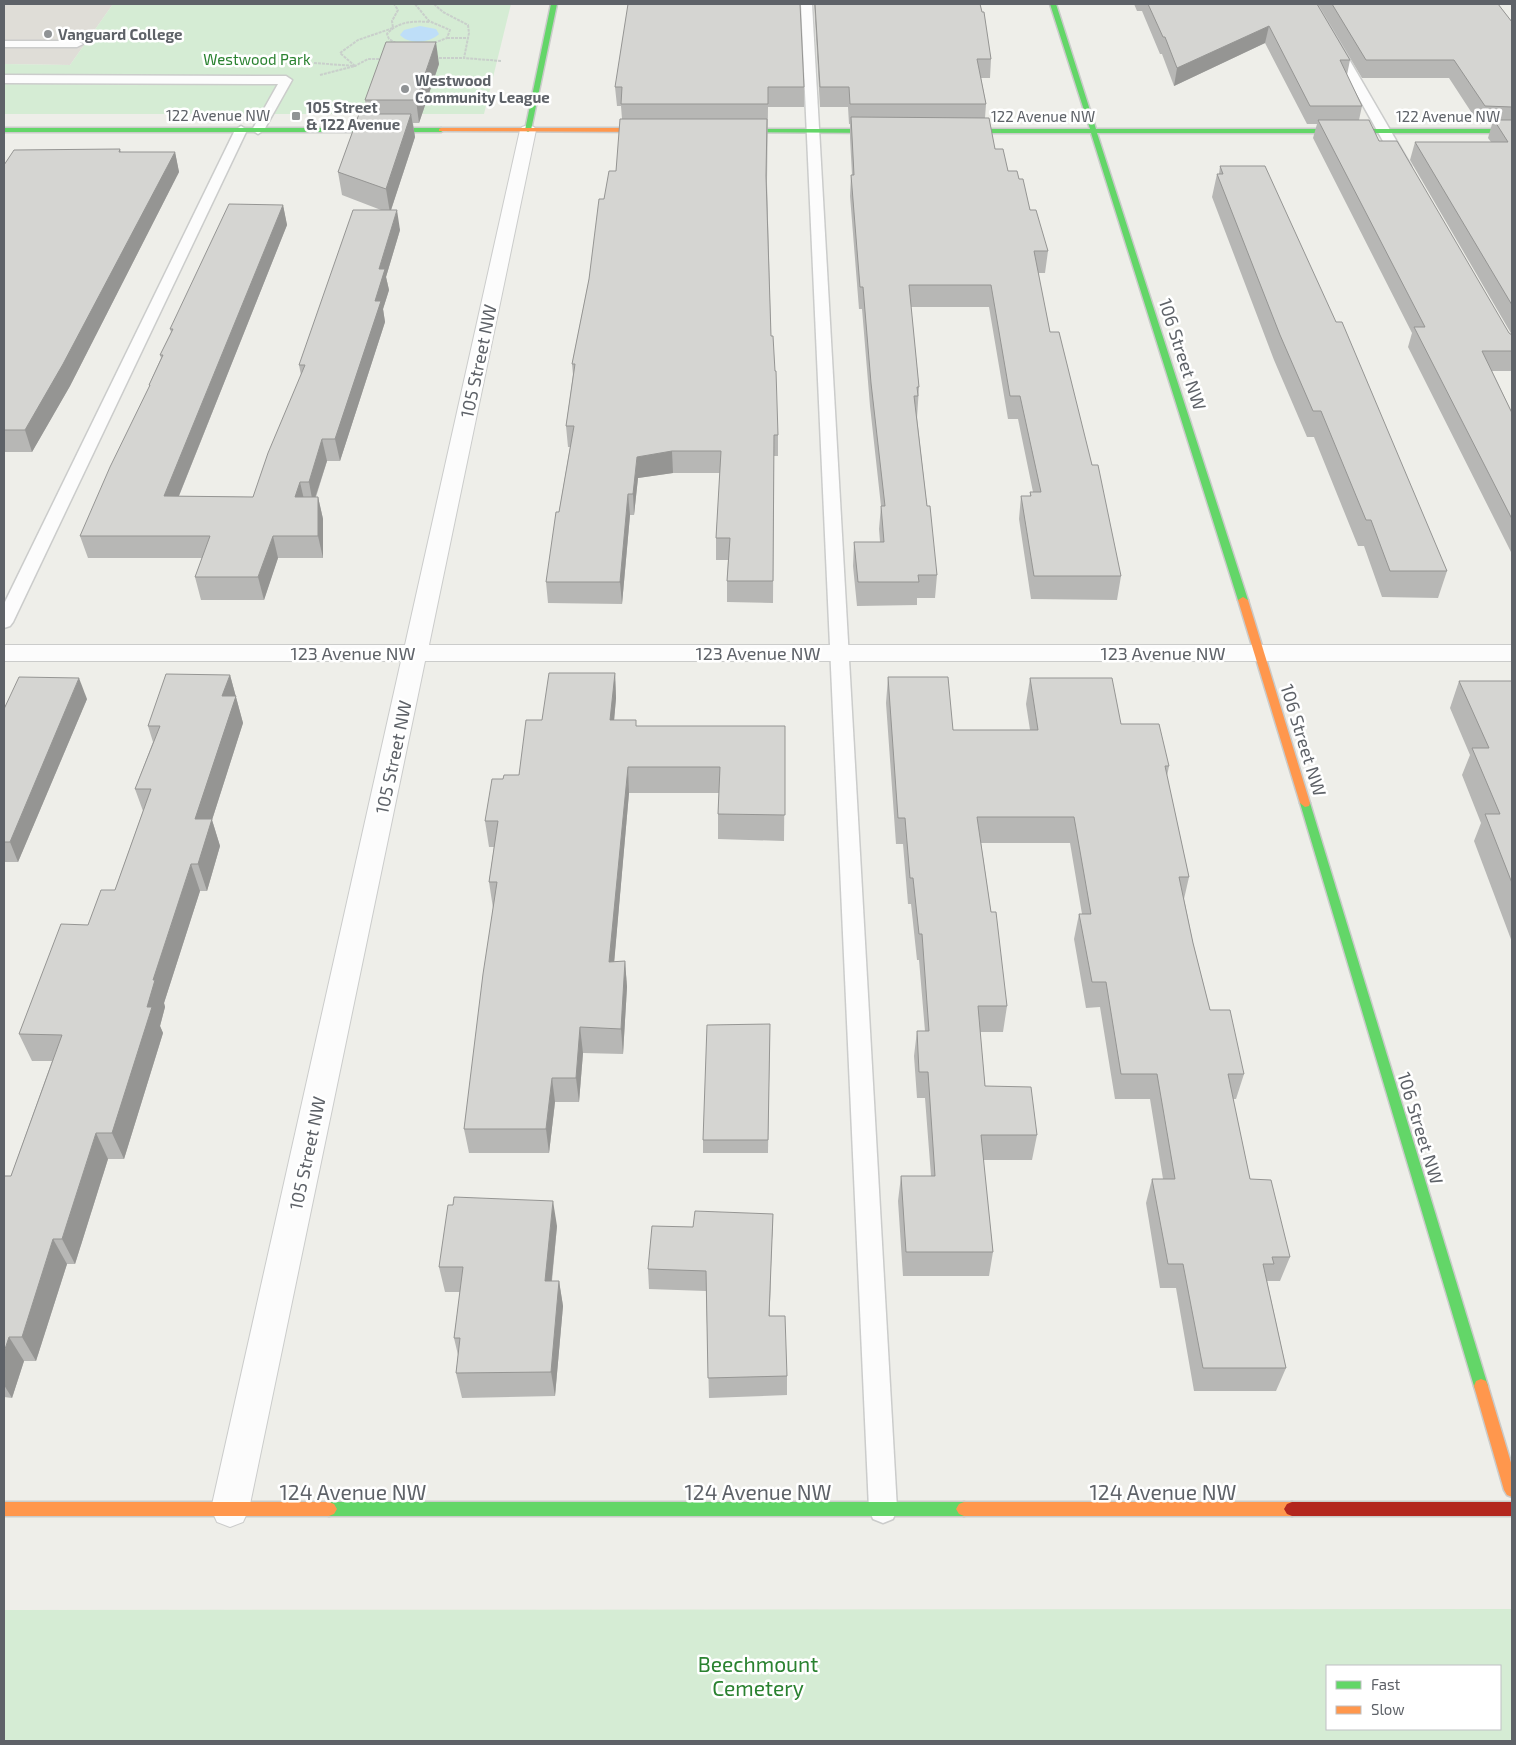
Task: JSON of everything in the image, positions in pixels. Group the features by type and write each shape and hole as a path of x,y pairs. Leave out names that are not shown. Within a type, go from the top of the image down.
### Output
{"street":[{"name":"105 Street NW","path":"230,1510 554,4"},
{"name":"106 Street NW","path":"1053,4 1260,653 1512,1490"},
{"name":"122 Avenue NW","path":"4,130 673,130"},
{"path":"723,130 900,131"},
{"name":"122 Avenue NW","path":"938,131 1512,131"},
{"name":"123 Avenue NW","path":"4,653 1512,653"},
{"name":"124 Avenue NW","path":"4,1509 1512,1510"}],"lane":[{"path":"806,4 883,1510"},
{"path":"1311,4 1409,175"},
{"path":"4,44 77,44"},
{"path":"4,79 286,80 258,130"},
{"path":"4,622 241,130"}],"path":[{"path":"393,28 392,21 398,10 394,4"},
{"path":"415,4 419,12 430,22"},
{"path":"434,4 443,12 468,25 468,38 464,58"},
{"path":"355,66 340,53 349,43 374,33 407,23 430,22 439,23 450,30 447,38"},
{"path":"393,28 387,34 389,39 401,44"},
{"path":"430,44 447,38 468,38"},
{"path":"429,58 501,61"},
{"path":"284,84 355,66 368,59 385,59"}],"shaded area":[{"name":"Vanguard College","path":"4,4 113,4 70,65 4,64"}],"green space":[{"name":"Westwood Park","path":"113,4 511,4 484,114 4,114 4,64 70,65"},
{"name":"Beechmount Cemetery","path":"1512,1609 1512,1741 4,1741 4,1610"}],"water":[{"path":"420,26 436,29 439,34 420,42 409,40 400,35 404,30"}],"building":[{"path":"628,4 800,4 804,87 768,87 768,104 621,104 622,87 615,87"},
{"path":"815,4 980,4 982,12 984,12 991,59 977,59 986,104 850,104 849,87 820,87"},
{"path":"1148,4 1317,4 1350,60 1340,60 1362,106 1310,106 1269,26 1177,68 1165,37 1163,37"},
{"path":"1332,4 1498,4 1512,22 1512,107 1485,106 1454,60 1366,60"},
{"path":"386,42 436,42 416,100 365,100"},
{"path":"359,114 411,114 386,189 338,172"},
{"path":"851,117 989,118 995,149 1003,149 1008,171 1017,171 1019,179 1023,179 1030,210 1036,210 1048,251 1034,251 1050,332 1059,332 1092,465 1098,465 1121,576 1034,576 1021,496 1031,496 1030,492 1041,492 1020,396 1010,396 991,285 909,285 919,387 917,387 918,396 914,396 927,506 930,506 937,575 918,575 919,582 858,582 854,542 884,542 881,506 885,506 871,383 863,287 860,287 851,175 854,175"},
{"path":"620,119 767,119 766,176 771,336 773,336 776,371 778,435 774,435 773,581 727,581 730,538 716,538 721,451 672,451 637,457 633,494 628,494 620,582 546,582 556,512 559,512 574,426 566,426 575,364 572,364 589,279 599,199 604,199 609,171 616,171"},
{"path":"1318,120 1369,120 1379,141 1397,141 1509,333 1512,335 1512,351 1482,351 1512,413 1512,519 1414,327 1425,327"},
{"path":"1494,120 1512,120 1512,305 1415,142 1508,142"},
{"path":"120,149 119,152 175,152 63,364 25,430 4,430 4,165 14,150"},
{"path":"1220,166 1265,166 1336,322 1342,322 1447,571 1390,571 1371,520 1366,520 1321,411 1313,411 1280,335 1217,174 1223,174"},
{"path":"229,204 283,205 164,496 253,497 268,453 305,365 299,365 353,210 397,210 379,269 385,269 375,301 381,301 335,439 322,439 309,482 300,482 295,497 318,497 318,536 273,536 258,577 195,577 210,536 80,536 110,467 150,385 163,355 160,355 173,329 170,329"},
{"path":"549,673 615,673 610,720 636,720 636,726 785,726 785,815 718,814 720,767 628,767 609,962 625,961 621,1029 580,1027 576,1078 552,1078 546,1129 464,1129 483,974 497,882 489,882 498,821 485,821 492,779 503,779 504,775 519,775 526,720 542,720"},
{"path":"166,674 230,675 222,696 236,696 195,819 212,819 198,864 191,864 153,980 155,980 147,1007 152,1007 112,1133 96,1133 62,1239 53,1239 22,1337 9,1337 4,1352 4,1176 11,1176 62,1035 19,1034 61,924 88,925 101,890 115,890 151,789 135,789 160,726 148,726"},
{"path":"19,677 79,678 10,842 4,842 4,709"},
{"path":"888,677 948,677 953,730 1038,730 1030,678 1112,678 1121,724 1159,724 1169,766 1165,766 1189,877 1179,877 1193,943 1210,1010 1230,1010 1244,1074 1228,1074 1250,1179 1271,1180 1290,1257 1272,1257 1274,1264 1263,1264 1286,1368 1203,1368 1183,1264 1168,1264 1152,1179 1175,1179 1157,1074 1121,1074 1106,982 1092,982 1079,914 1091,914 1074,817 977,817 991,912 996,912 1007,1006 978,1006 985,1086 1031,1087 1037,1135 981,1135 993,1252 906,1252 901,1176 935,1176 928,1072 919,1072 917,1031 929,1031 922,934 919,934 913,878 910,878 905,818 898,818"},
{"path":"1459,681 1512,681 1512,883 1485,814 1500,814 1472,748 1489,748"},
{"path":"770,1024 768,1140 703,1140 707,1025"},
{"path":"454,1197 553,1201 545,1281 559,1281 551,1372 456,1373 460,1338 454,1338 463,1267 439,1267 448,1205 453,1205"},
{"path":"695,1211 773,1214 769,1316 785,1316 787,1376 708,1378 706,1271 648,1269 652,1226 693,1227"}],"traffic: fast":[{"path":"528,130 554,4"},
{"path":"1053,4 1243,600"},
{"path":"4,130 441,130"},
{"path":"730,130 887,131"},
{"path":"953,131 1512,131"},
{"path":"1305,803 1481,1386"},
{"path":"329,1509 964,1509"}],"traffic: slow":[{"path":"441,130 657,130"},
{"path":"1243,600 1305,803"},
{"path":"1481,1386 1512,1490"},
{"path":"4,1509 329,1509"},
{"path":"964,1509 1292,1509"}],"traffic: jam":[{"path":"1292,1509 1512,1509"}],"place":[{"name":"Vanguard College","path":"48,34"},
{"name":"Westwood Community League","path":"405,89"},
{"name":"105 Street & 122 Avenue","path":"296,116"}]}
